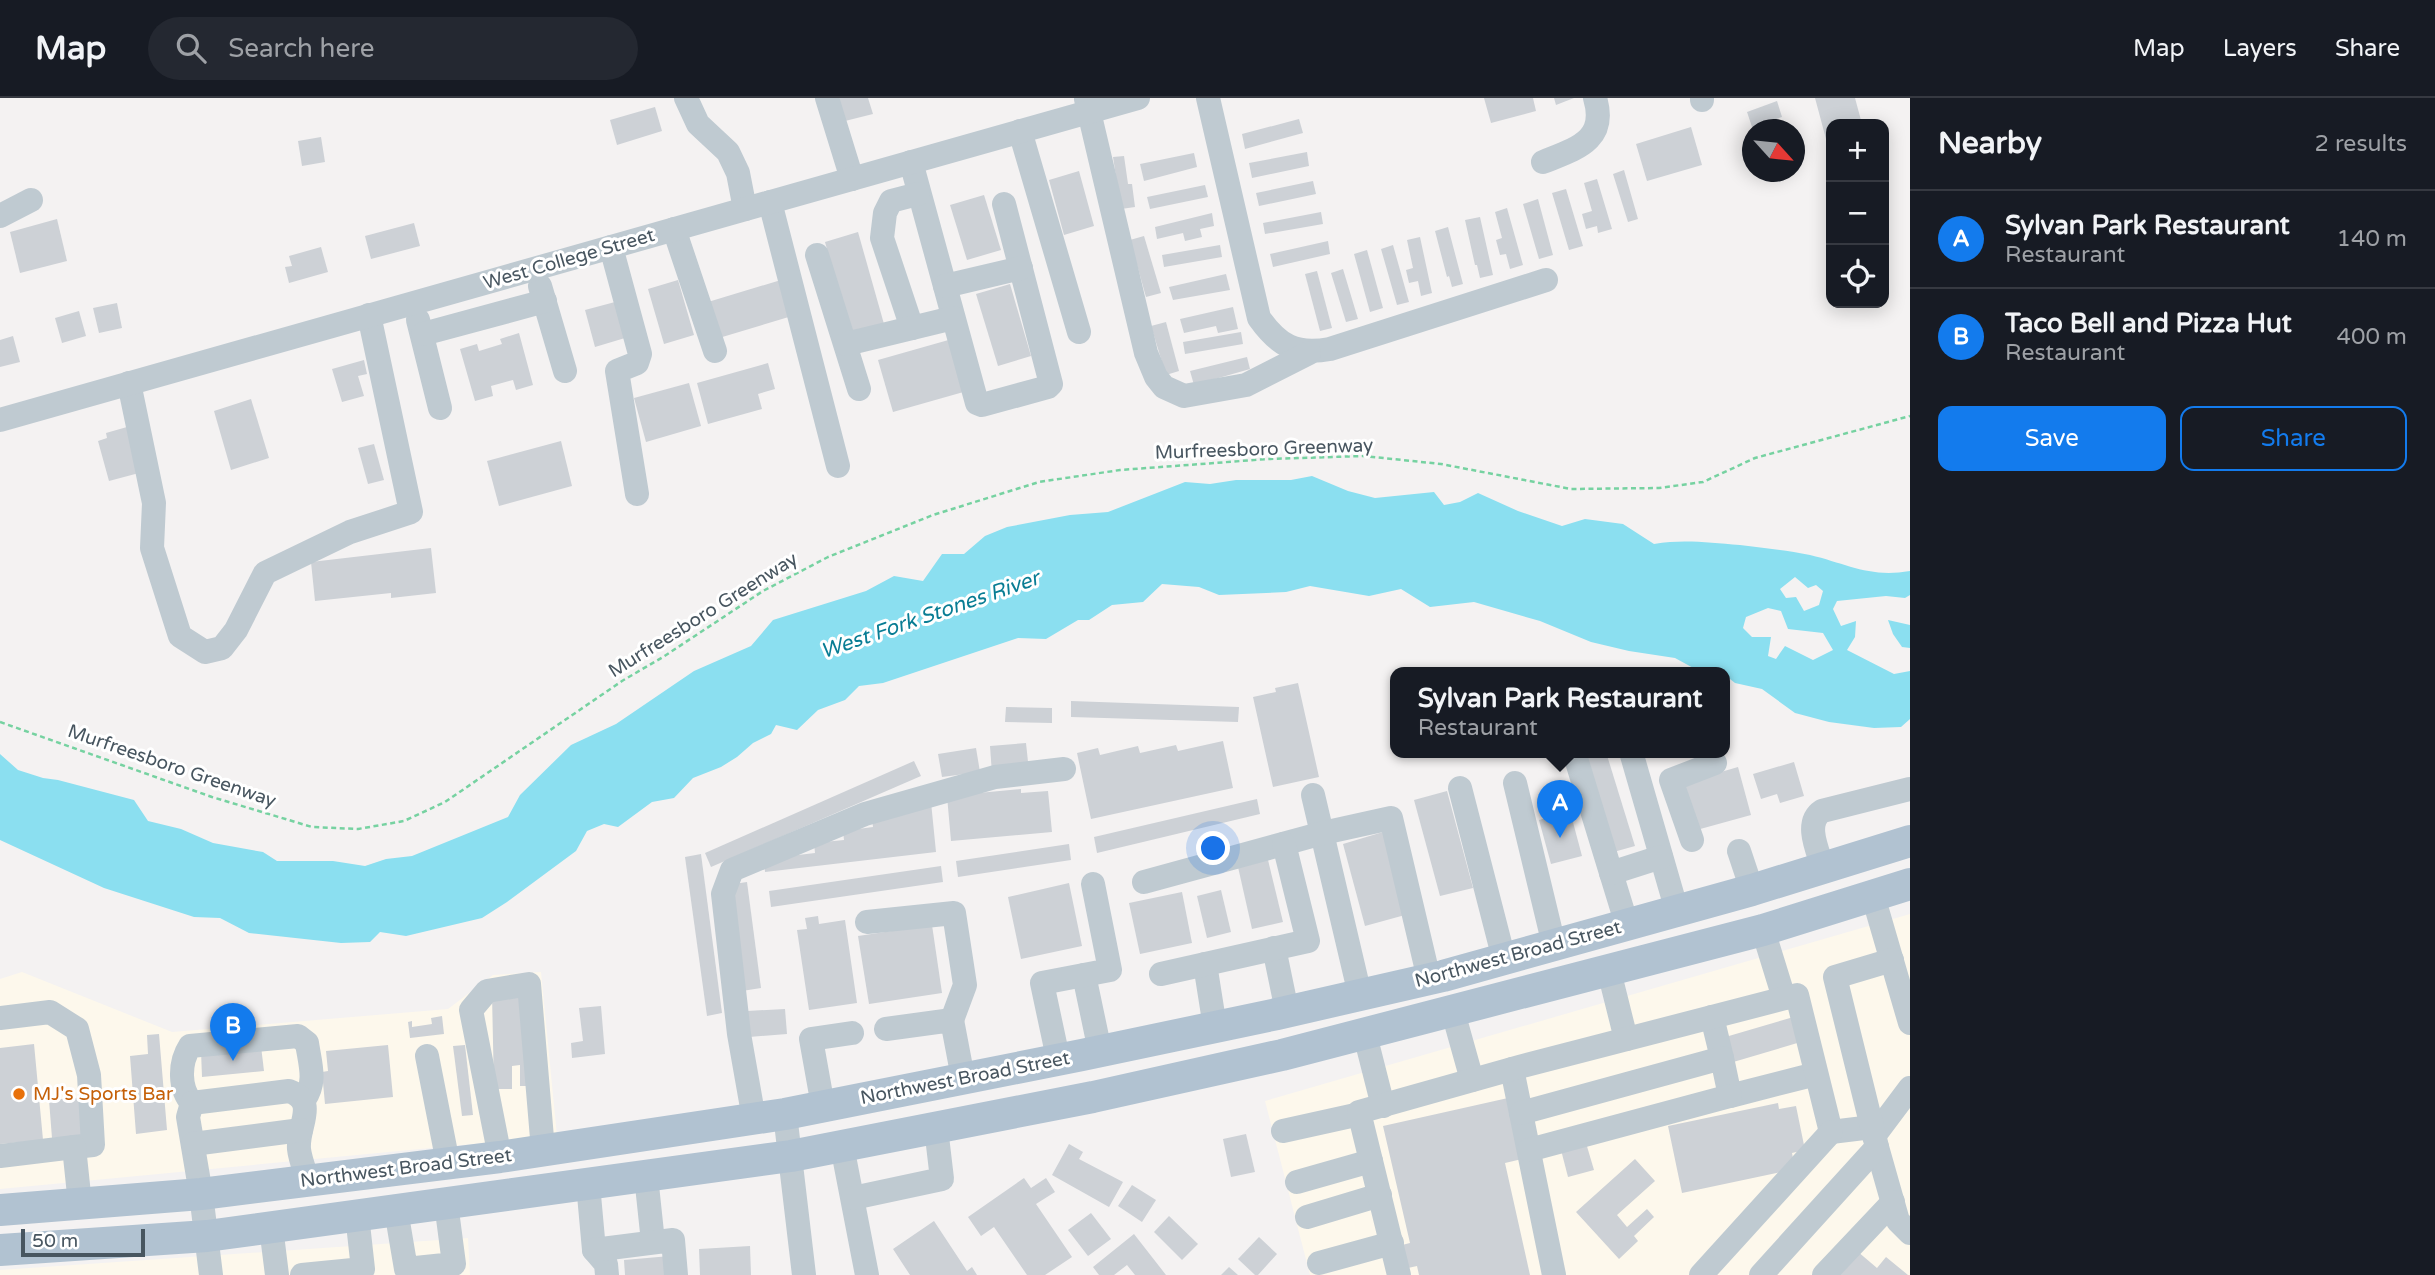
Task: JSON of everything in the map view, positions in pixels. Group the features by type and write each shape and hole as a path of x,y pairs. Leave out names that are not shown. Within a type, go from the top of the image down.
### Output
{"main road":[{"name":"Northwest Broad Street","path":"0,1210 201,1194 500,1157 785,1114 1287,1012 1436,977 1752,890 1910,841"},
{"name":"Northwest Broad Street","path":"0,1250 206,1236 791,1156 1093,1097 1365,1035 1763,930 1910,884"},
{"path":"1752,890 1763,930"},
{"path":"1436,977 1453,1012"},
{"path":"1080,1055 1093,1097"},
{"path":"963,1078 971,1121"},
{"path":"391,1170 396,1210"},
{"path":"0,1221 63,1214 80,1204"}],"street":[{"path":"686,98 698,124 728,152 738,173 745,209"},
{"path":"827,98 852,179"},
{"name":"West College Street","path":"0,419 1020,131 1088,105 1138,98"},
{"path":"1208,98 1259,318 1273,337 1290,347 1309,353"},
{"path":"1543,162 1576,149 1590,139 1597,127 1598,107 1595,98"},
{"path":"1088,105 1146,353 1156,377 1164,387 1184,396 1246,385 1309,353 1330,349 1546,280"},
{"path":"1020,131 1079,332"},
{"path":"911,162 979,404 1051,384 1004,204"},
{"path":"912,328 882,238 885,213 891,201 918,194"},
{"path":"0,216 30,200"},
{"path":"770,202 838,466"},
{"path":"674,229 715,351"},
{"path":"611,247 640,354 637,363 617,370 637,494"},
{"path":"817,254 859,389"},
{"path":"535,268 565,371"},
{"path":"945,286 1021,268"},
{"path":"423,334 545,301"},
{"path":"413,303 440,408"},
{"path":"129,383 154,503 152,548 180,636 205,652 222,648 236,630 265,573 350,533 411,512 369,315"},
{"path":"846,344 953,318"},
{"path":"1576,758 1627,925"},
{"path":"1633,758 1676,911"},
{"path":"1692,839 1671,780 1715,763"},
{"path":"754,1119 739,1034 723,894 732,870 865,814 995,776 1064,769"},
{"path":"1515,783 1554,945"},
{"path":"1460,788 1504,959"},
{"path":"1823,868 1813,829 1816,816 1834,808 1910,789"},
{"path":"1313,795 1327,832 1360,995"},
{"path":"1144,882 1327,832 1391,818 1436,977"},
{"path":"1161,974 1308,941 1284,844"},
{"path":"1739,851 1752,890"},
{"path":"1611,873 1661,857"},
{"path":"1080,1055 1042,983 1110,970 1093,884"},
{"path":"1873,896 1898,957 1910,1023"},
{"path":"867,922 954,913 965,985 952,1020 963,1078"},
{"path":"1763,930 1784,998"},
{"path":"1274,948 1287,1012"},
{"path":"1898,957 1835,977 1874,1137 1898,1221 1910,1233"},
{"path":"1205,964 1215,1027"},
{"path":"1609,971 1626,1039"},
{"path":"1080,1055 1084,975"},
{"path":"500,1157 471,1010 487,991 529,984 544,1150"},
{"path":"1283,1131 1371,1110 1512,1069 1797,995 1831,1132"},
{"path":"0,1018 50,1012 76,1029 89,1075 93,1145 0,1156"},
{"path":"1453,1012 1472,1080"},
{"path":"1712,1017 1730,1097"},
{"path":"887,1029 952,1020"},
{"path":"823,1106 811,1039 852,1033"},
{"path":"1365,1035 1371,1110 1371,1161 1399,1275"},
{"path":"298,1036 307,1043 312,1088 296,1096 192,1103 185,1095 182,1077 184,1055 190,1046 298,1036"},
{"path":"428,1056 448,1163"},
{"path":"1521,1113 1722,1058"},
{"path":"1512,1069 1553,1267 1572,1275"},
{"path":"1528,1150 1816,1074"},
{"path":"1761,1275 1874,1137 1910,1088"},
{"path":"296,1096 306,1111 300,1130 299,1149 307,1181"},
{"path":"192,1103 188,1117 211,1275"},
{"path":"785,1114 804,1275"},
{"path":"853,1198 942,1179 936,1128"},
{"path":"193,1144 300,1130"},
{"path":"1831,1132 1874,1137"},
{"path":"1701,1275 1831,1132"},
{"path":"842,1146 867,1275"},
{"path":"74,1147 80,1204"},
{"path":"1297,1182 1371,1161"},
{"path":"646,1176 653,1242"},
{"path":"588,1184 603,1263 653,1242 673,1240 677,1275"},
{"path":"1307,1217 1380,1195"},
{"path":"1824,1275 1893,1202"},
{"path":"396,1210 406,1272 454,1264 446,1203"},
{"path":"302,1275 363,1269 357,1215"},
{"path":"271,1227 277,1275"},
{"path":"1319,1263 1392,1242"}],"path":[{"name":"Murfreesboro Greenway","path":"0,722 212,797 312,827 358,828 404,821 445,802 622,681 774,585 828,557 933,515 1040,482 1119,470 1268,459 1364,456 1441,464 1572,489 1659,488 1703,482 1755,458 1910,416"}],"shaded area":[{"path":"1910,914 1910,1275 1310,1275 1265,1101"},
{"path":"22,972 172,1032 448,1009 493,975 541,972 557,1136 0,1189 0,979"},
{"path":"468,1238 470,1275 0,1275 0,1270"}],"water":[{"name":"West Fork Stones River","path":"1312,476 1348,491 1375,498 1434,492 1444,505 1460,502 1478,493 1518,511 1562,526 1585,519 1623,524 1654,544 1687,542 1740,545 1810,555 1882,573 1910,571 1910,595 1905,598 1886,596 1837,601 1833,609 1841,626 1856,621 1855,637 1847,650 1894,674 1910,671 1910,719 1901,727 1874,728 1829,722 1795,713 1762,689 1735,683 1730,679 1730,667 1692,667 1675,658 1591,642 1540,621 1474,602 1430,607 1401,589 1369,596 1310,586 1286,592 1219,595 1199,587 1162,584 1143,602 1112,605 1089,620 1078,620 1046,639 1018,638 883,683 859,686 845,700 818,710 797,730 776,725 771,734 753,743 737,757 721,767 693,778 674,798 652,802 618,827 604,824 587,831 576,851 482,918 406,936 380,932 370,942 341,943 249,933 220,918 194,917 104,888 0,840 0,754 18,770 134,800 148,821 181,829 213,843 263,852 277,861 333,861 365,866 386,859 412,856 508,817 520,795 571,745 616,724 694,671 751,646 773,620 866,591 894,576 923,581 942,554 964,554 985,536 1007,527 1070,515 1108,512 1185,482 1210,484 1236,480 1291,480","holes":["1795,577 1808,588 1816,585 1823,591 1819,605 1804,611 1796,597 1786,598 1780,589","1768,608 1781,611 1788,629 1823,633 1833,650 1813,660 1785,646 1776,659 1768,656 1771,637 1752,637 1743,628 1746,617"]},
{"path":"1888,620 1910,625 1910,648 1902,647"}],"building":[{"path":"839,98 868,98 873,114 845,121"},
{"path":"1484,98 1533,98 1536,111 1491,123"},
{"path":"1554,98 1574,98 1556,105"},
{"path":"1815,98 1855,98 1861,119 1826,119 1826,139"},
{"path":"1777,101 1782,117 1749,119 1747,112"},
{"path":"655,107 662,131 617,145 610,120"},
{"path":"1299,119 1303,133 1245,149 1242,134"},
{"path":"1691,127 1702,165 1647,181 1636,144"},
{"path":"321,137 325,162 302,166 298,141"},
{"path":"1307,152 1309,166 1252,178 1249,163"},
{"path":"1194,153 1197,167 1144,181 1140,164"},
{"path":"1124,156 1135,207 1121,209 1113,157"},
{"path":"1624,170 1638,219 1628,222 1613,174"},
{"path":"1079,171 1094,226 1064,235 1049,180"},
{"path":"1597,179 1612,229 1598,233 1597,226 1586,229 1582,214 1592,211 1584,183"},
{"path":"1313,181 1316,194 1259,206 1256,193"},
{"path":"1205,185 1208,197 1150,209 1147,197"},
{"path":"1566,189 1583,246 1569,250 1552,193"},
{"path":"984,195 1001,250 967,260 950,205"},
{"path":"1538,199 1553,255 1539,259 1523,204"},
{"path":"1507,208 1523,265 1510,269 1506,254 1500,255 1496,240 1502,238 1495,212"},
{"path":"1321,212 1323,224 1265,234 1263,223"},
{"path":"1212,213 1214,226 1200,229 1202,237 1185,241 1183,233 1157,239 1155,227"},
{"path":"1480,217 1493,275 1480,278 1465,220"},
{"path":"57,219 67,261 20,273 10,232"},
{"path":"414,223 420,246 371,259 365,236"},
{"path":"1448,227 1463,284 1452,287 1435,231"},
{"path":"858,232 884,324 850,333 825,242"},
{"path":"1144,236 1161,293 1146,297 1130,240"},
{"path":"1420,237 1432,293 1421,296 1418,281 1409,283 1406,270 1413,268 1407,240"},
{"path":"1328,241 1330,254 1273,267 1270,254"},
{"path":"1220,245 1222,257 1164,267 1162,255"},
{"path":"1393,245 1409,302 1397,305 1381,249"},
{"path":"321,247 328,272 289,283 285,267 292,266 289,256"},
{"path":"1367,250 1383,308 1370,312 1354,254"},
{"path":"1343,269 1358,319 1346,322 1331,273"},
{"path":"1317,271 1332,328 1320,331 1305,274"},
{"path":"1226,274 1230,290 1173,300 1169,287"},
{"path":"678,280 694,335 664,344 648,289"},
{"path":"781,280 792,316 719,338 708,302"},
{"path":"1010,284 1031,356 998,366 976,294"},
{"path":"615,302 625,338 595,347 585,310"},
{"path":"117,303 122,328 99,333 93,308"},
{"path":"1233,307 1238,329 1218,333 1216,326 1184,333 1180,319"},
{"path":"79,311 86,336 62,343 55,318"},
{"path":"1166,322 1179,371 1166,375 1151,326"},
{"path":"1241,332 1243,344 1185,354 1183,342"},
{"path":"519,333 533,385 516,390 513,380 491,386 493,396 475,401 460,349 477,344 479,351 502,344 500,339"},
{"path":"13,336 20,362 0,367 0,340"},
{"path":"952,339 967,391 893,412 878,360"},
{"path":"1247,357 1250,369 1194,385 1190,371"},
{"path":"364,360 367,374 358,376 364,396 342,402 332,369"},
{"path":"768,363 775,389 758,394 762,409 708,424 697,383"},
{"path":"689,383 701,426 646,442 634,398"},
{"path":"251,399 269,458 231,470 214,411"},
{"path":"127,427 139,473 109,481 98,441 107,438 106,433"},
{"path":"561,441 572,486 499,506 487,461"},
{"path":"374,444 384,480 368,484 358,448"},
{"path":"431,548 436,593 391,598 391,593 315,601 311,562"},
{"path":"1298,683 1319,777 1273,787 1253,697"},
{"path":"1071,701 1239,707 1238,722 1071,717"},
{"path":"1006,707 1052,708 1052,723 1005,722"},
{"path":"1223,741 1233,788 1091,819 1077,753 1098,748 1100,755 1138,746 1140,753 1176,745 1178,751"},
{"path":"1026,743 1029,771 992,774 990,746"},
{"path":"976,748 980,772 942,777 938,754"},
{"path":"1584,758 1608,758 1635,846 1610,853"},
{"path":"914,761 921,776 711,867 705,853"},
{"path":"1794,762 1804,796 1780,803 1777,794 1761,799 1753,774"},
{"path":"1738,767 1751,815 1693,831 1680,784"},
{"path":"1021,789 1021,793 1048,791 1052,832 951,841 947,796"},
{"path":"1447,791 1473,888 1440,896 1414,800"},
{"path":"1257,799 1260,814 1097,853 1094,837"},
{"path":"931,802 936,852 765,872 764,859 815,853 814,843 844,840 843,831 873,827 872,818"},
{"path":"1570,811 1582,856 1551,864 1539,820"},
{"path":"1383,832 1405,915 1365,926 1343,844"},
{"path":"1069,844 1071,860 958,877 956,861"},
{"path":"701,854 722,1013 707,1016 685,857"},
{"path":"1268,860 1283,922 1252,929 1238,867"},
{"path":"941,866 943,882 771,907 769,891"},
{"path":"747,882 761,988 742,991 727,885"},
{"path":"1069,883 1082,946 1021,959 1008,897"},
{"path":"1221,890 1231,932 1207,938 1197,896"},
{"path":"1182,892 1192,943 1140,954 1129,903"},
{"path":"818,916 819,924 845,920 857,1003 809,1010 797,930 807,929 805,918"},
{"path":"932,925 942,993 869,1004 858,936"},
{"path":"528,994 530,1086 520,1086 520,1065 512,1066 512,1089 494,1089 492,995"},
{"path":"601,1006 605,1054 572,1058 571,1043 583,1041 579,1008"},
{"path":"785,1009 787,1034 749,1037 747,1011"},
{"path":"442,1016 444,1034 410,1038 408,1022 412,1021 412,1027 432,1024 431,1018"},
{"path":"1797,1016 1804,1041 1730,1063 1722,1038"},
{"path":"159,1034 167,1130 136,1134 130,1056 148,1054 147,1035"},
{"name":"MJ's Sports Bar","path":"34,1044 43,1140 0,1144 0,1048"},
{"path":"388,1045 393,1097 325,1104 322,1072 328,1071 326,1051"},
{"path":"465,1045 473,1115 462,1116 453,1046"},
{"path":"261,1046 264,1071 202,1077 201,1051"},
{"path":"85,1097 88,1135 52,1138 49,1100"},
{"path":"1508,1098 1522,1159 1505,1163 1530,1275 1419,1275 1417,1266 1399,1270 1394,1247 1410,1243 1383,1126"},
{"path":"1778,1103 1779,1109 1796,1106 1805,1150 1792,1153 1795,1169 1682,1193 1668,1126"},
{"path":"1246,1134 1255,1172 1231,1177 1223,1139"},
{"path":"1586,1143 1594,1170 1568,1177 1561,1150"},
{"path":"1069,1144 1083,1152 1079,1159 1123,1182 1109,1207 1052,1175"},
{"path":"1635,1159 1655,1181 1617,1215 1627,1227 1647,1209 1654,1217 1634,1236 1638,1241 1619,1259 1576,1212"},
{"path":"1024,1178 1031,1188 1046,1178 1055,1192 1036,1204 1072,1257 1045,1275 1027,1275 994,1227 981,1236 968,1217"},
{"path":"1132,1185 1156,1200 1142,1222 1118,1206"},
{"path":"1091,1213 1111,1239 1088,1256 1068,1230"},
{"path":"1169,1216 1198,1244 1182,1260 1154,1232"},
{"path":"934,1221 967,1271 972,1267 977,1275 910,1275 893,1249"},
{"path":"1134,1234 1166,1275 1135,1275 1127,1265 1114,1275 1099,1275 1093,1267"},
{"path":"1259,1237 1277,1254 1255,1275 1238,1259"},
{"path":"750,1246 751,1275 700,1275 699,1249"},
{"path":"1857,1251 1877,1268 1886,1257 1908,1275 1837,1275"},
{"path":"670,1256 672,1275 625,1275 624,1260"},
{"path":"1229,1267 1238,1275 1221,1275"}],"place":[{"name":"Sylvan Park Restaurant","path":"1560,838"},
{"name":"Taco Bell and Pizza Hut","path":"233,1061"},
{"name":"MJ's Sports Bar","path":"19,1094"}]}
